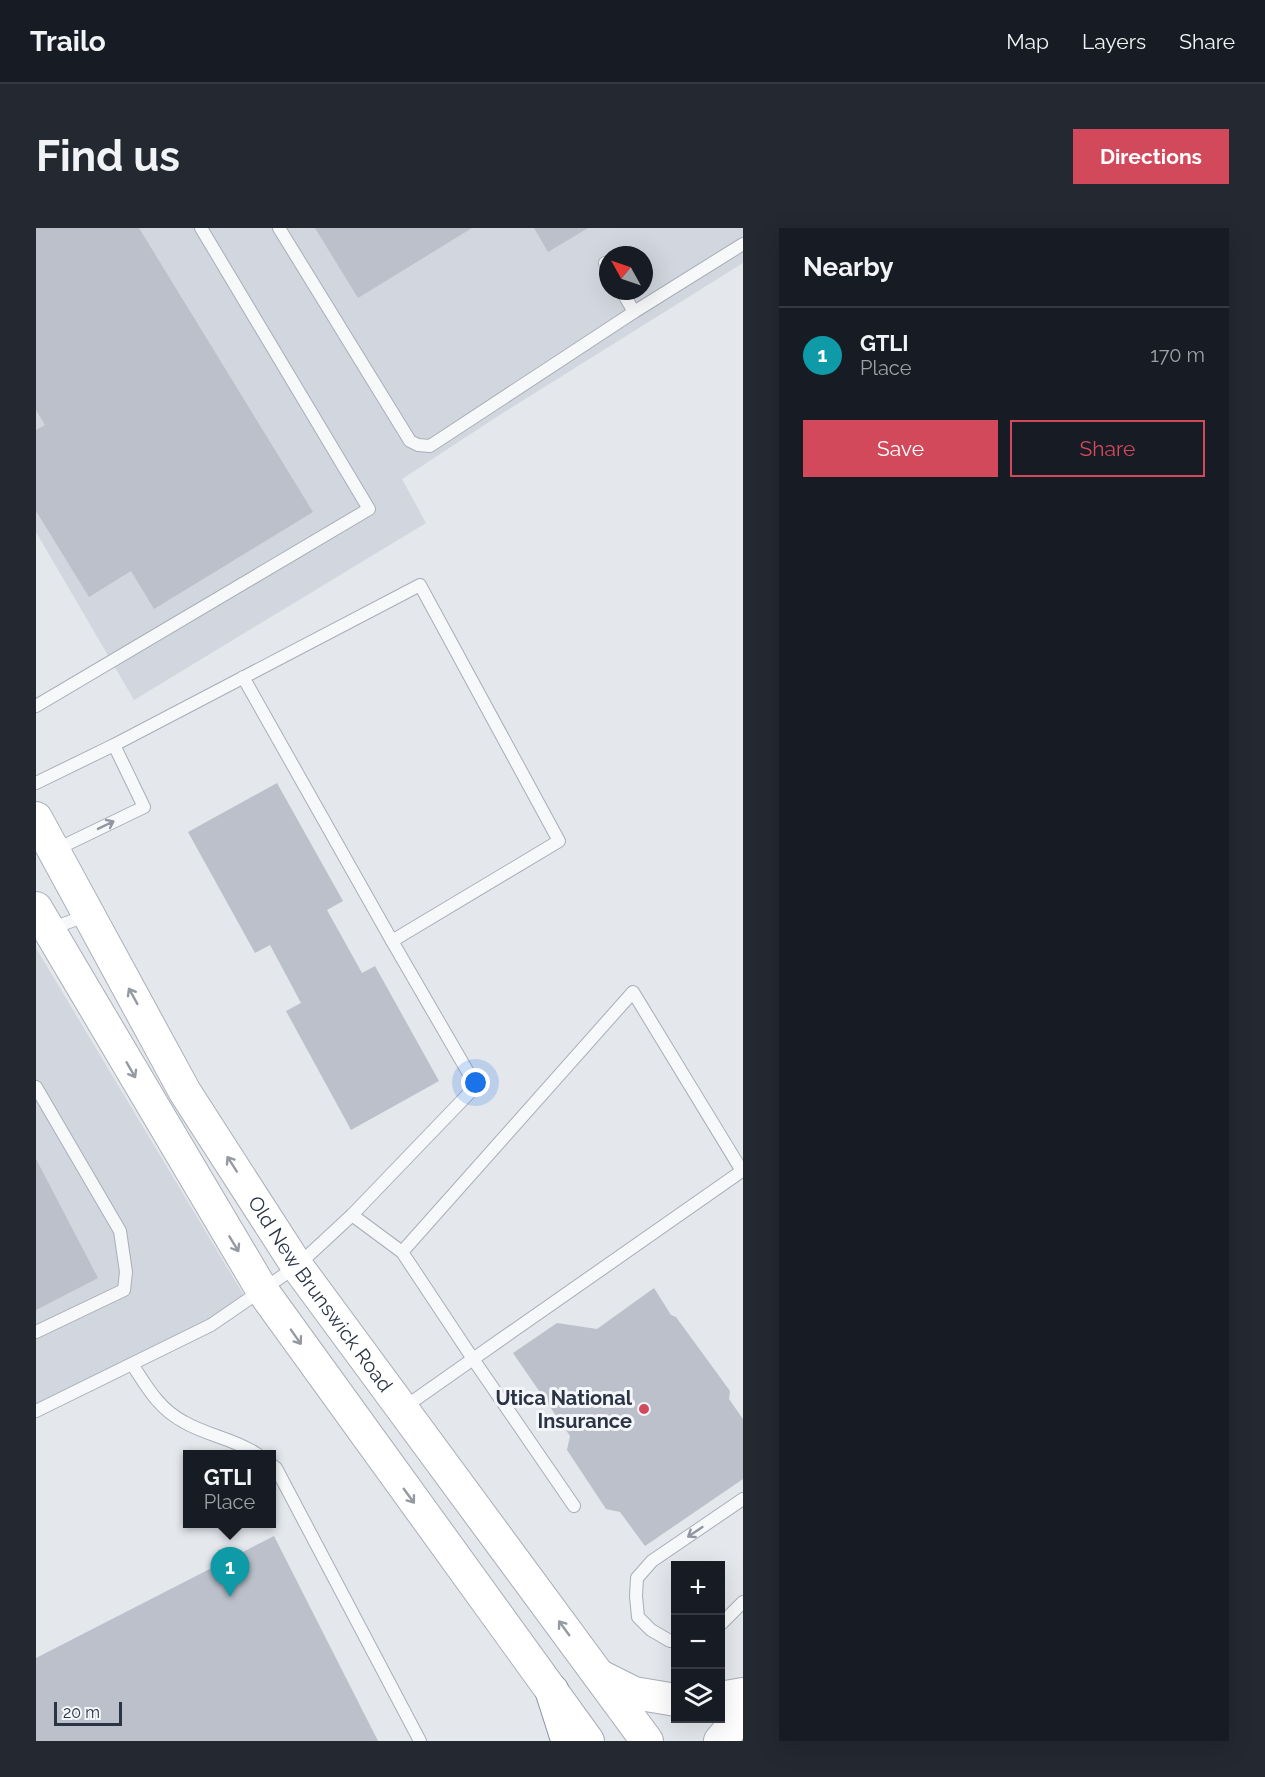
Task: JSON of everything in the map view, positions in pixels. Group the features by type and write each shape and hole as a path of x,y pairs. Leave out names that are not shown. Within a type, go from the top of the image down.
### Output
{"highway":[{"path":"552,1691 568,1741"}],"main road":[{"name":"Old New Brunswick Road","path":"36,818 185,1092 297,1266 647,1741"},
{"name":"Old New Brunswick Road","path":"40,924 262,1290 588,1741"},
{"path":"598,1675 634,1693 671,1699"},
{"path":"725,1697 743,1694"},
{"path":"720,1741 743,1714"}],"lane":[{"path":"36,706 369,509 201,228"},
{"path":"279,228 410,441 418,445 430,446 634,312 743,244"},
{"path":"627,300 634,312"},
{"path":"36,783 114,745 420,585 559,841 392,941"},
{"path":"36,1411 211,1325 297,1266 352,1215 476,1086 243,677"},
{"path":"54,850 144,807 114,745"},
{"path":"40,924 89,915"},
{"path":"402,1252 633,992 742,1172 402,1409"},
{"path":"36,1087 120,1231 126,1272 124,1290 36,1332"},
{"path":"352,1215 402,1252 574,1506"},
{"path":"132,1364 157,1402 184,1423 243,1444 251,1450"},
{"path":"276,1468 420,1741"},
{"path":"671,1641 651,1630 638,1617 637,1578 652,1561 743,1499"},
{"path":"725,1620 743,1602"}],"shaded area":[{"path":"36,228 743,228 743,263 498,416 402,479 426,523 134,700 36,532"},
{"path":"36,948 246,1299 36,1409"}],"building":[{"path":"36,228 139,228 313,512 154,609 131,571 89,597 36,511 36,430 45,425 36,410"},
{"path":"315,228 472,228 358,298"},
{"path":"534,228 588,228 548,252"},
{"path":"277,783 343,901 327,910 362,973 375,966 439,1081 351,1130 286,1011 301,1003 270,945 255,953 188,832"},
{"path":"36,1159 98,1278 36,1310"},
{"name":"Utica National Insurance","path":"654,1288 671,1315 676,1317 730,1391 729,1399 743,1419 743,1479 645,1546 620,1512 606,1509 567,1450 570,1436 513,1353 557,1323 597,1329"},
{"path":"274,1536 378,1741 36,1741 36,1658"}],"place":[{"name":"Utica National Insurance","path":"644,1409"},
{"name":"GTLI","path":"230,1597"}]}
